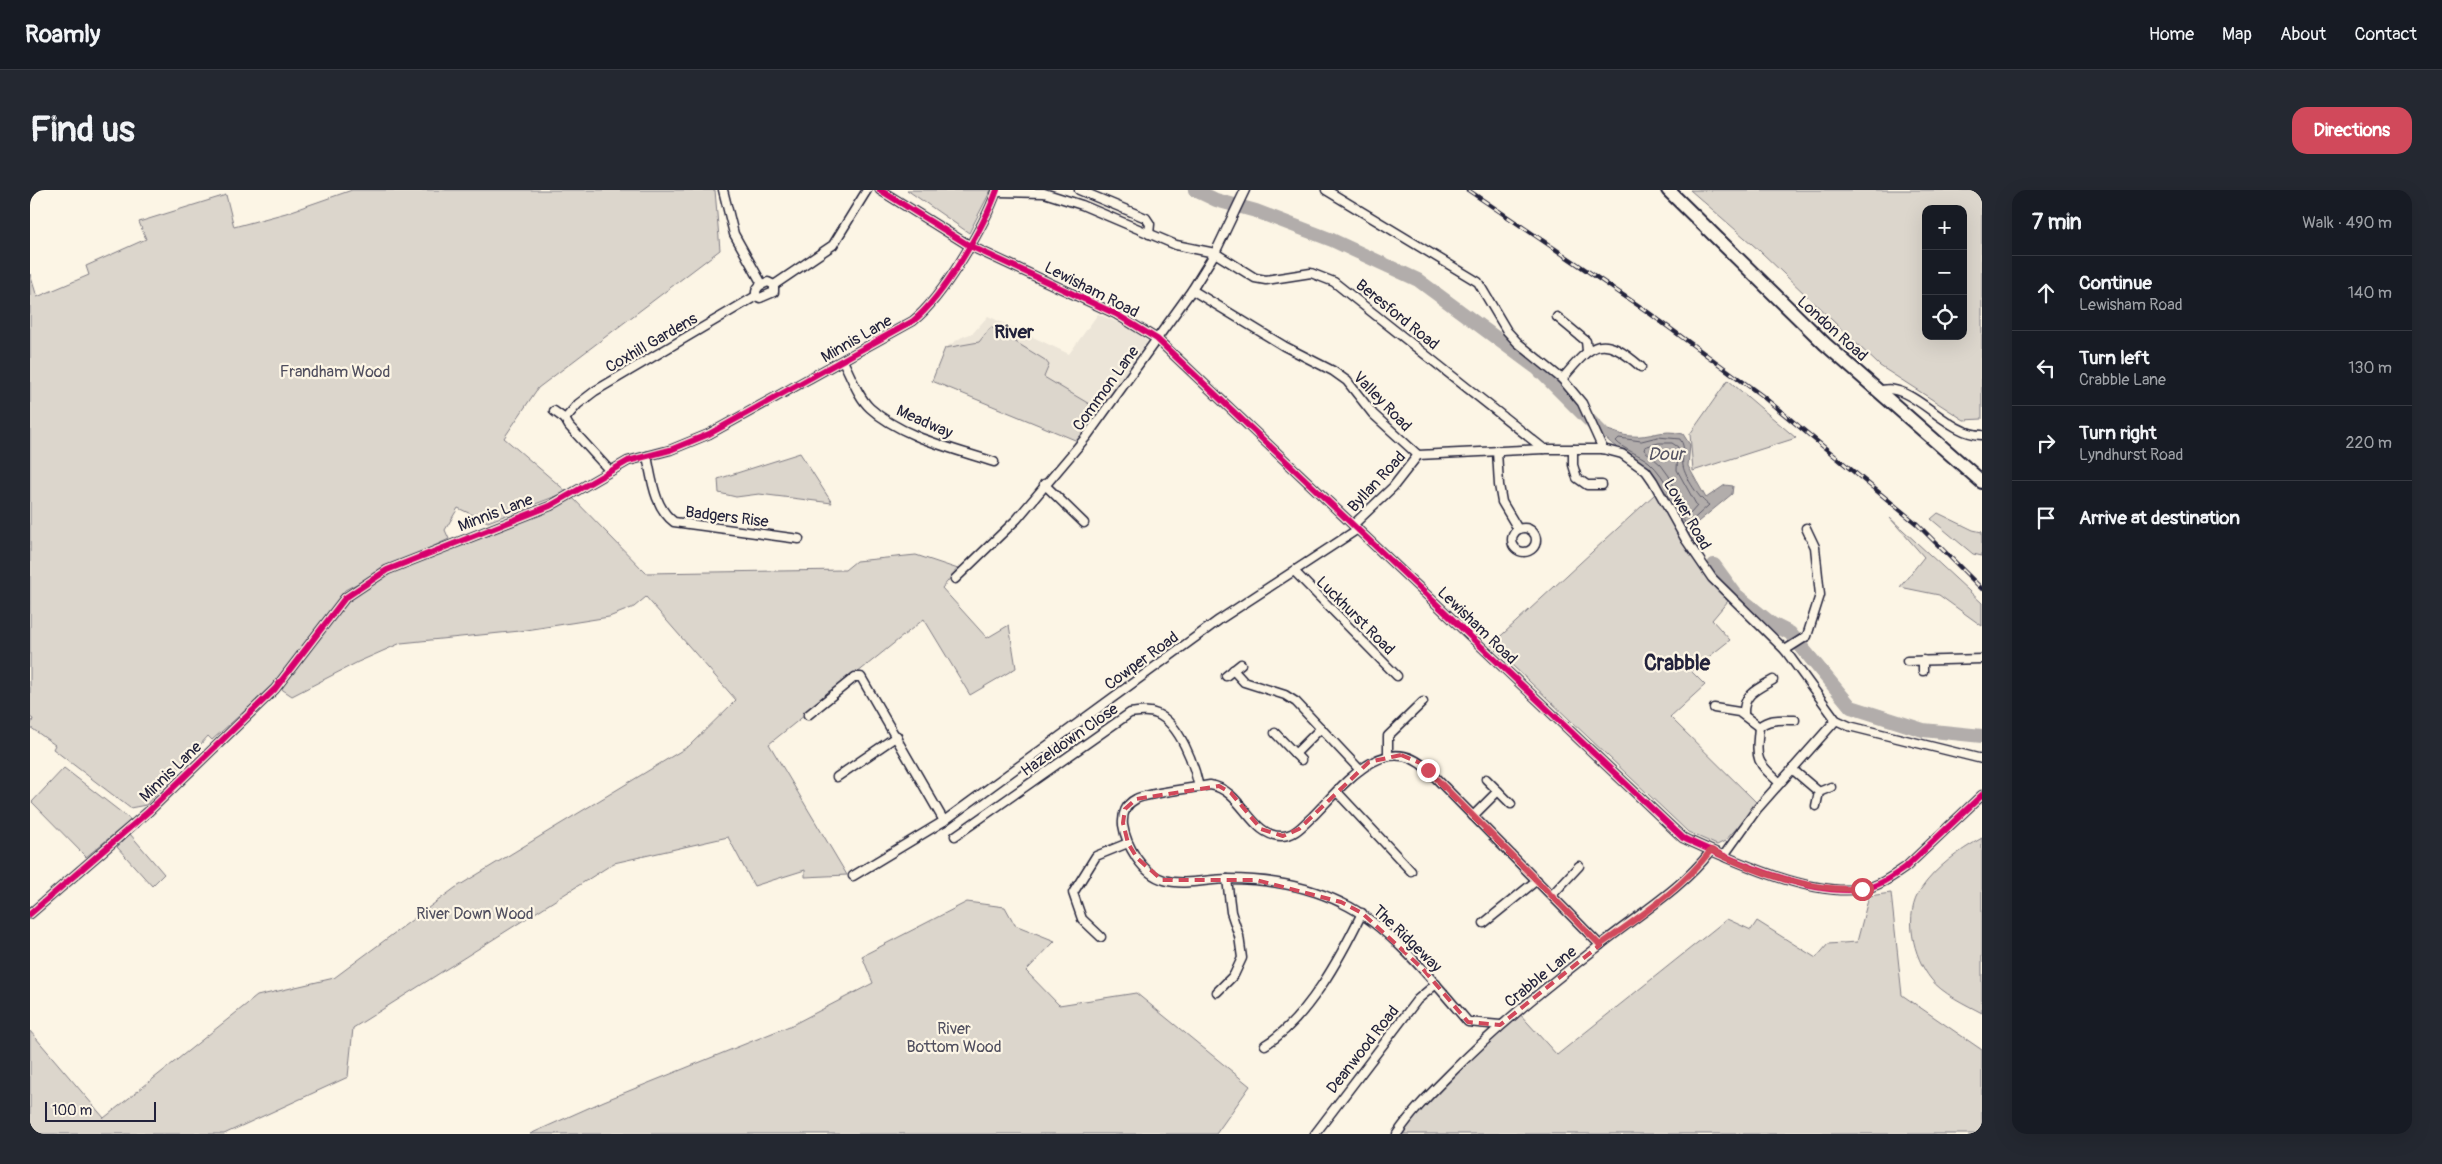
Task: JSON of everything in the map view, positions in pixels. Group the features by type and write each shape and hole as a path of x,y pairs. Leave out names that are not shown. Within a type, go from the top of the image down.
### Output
{"main road":[{"name":"London Road","path":"1668,190 1771,293 1982,482"}],"street":[{"path":"723,190 734,234 762,284"},
{"name":"Coxhill Gardens","path":"565,418 578,404 595,391 756,296 764,298 770,296 774,292 774,285 833,245 867,190"},
{"name":"Lewisham Road","path":"880,190 970,246 1116,314 1157,339 1683,838 1724,857 1770,874 1820,887 1862,889 1892,877 1906,867 1982,795"},
{"path":"1059,198 1064,190"},
{"path":"1079,190 1146,218 1150,224 1149,234"},
{"path":"1326,190 1478,282 1507,331 1518,343 1562,379 1582,403 1603,449 1544,449 1418,455"},
{"path":"997,191 1044,193 1082,205 1176,245 1215,253"},
{"name":"Minnis Lane","path":"30,914 149,811 275,689 345,598 387,570 550,506 628,461 670,450 709,434 843,362 925,312 935,301 970,246 997,191"},
{"name":"Common Lane","path":"955,579 1017,519 1044,484 1066,463 1087,436 1192,290 1215,253 1245,192"},
{"name":"Beresford Road","path":"1215,253 1255,278 1266,280 1311,273 1334,282 1544,449"},
{"path":"756,296 756,290 762,284 768,282 774,285"},
{"name":"Valley Road","path":"1192,290 1284,346 1333,371 1346,381 1373,414 1418,455"},
{"path":"1557,317 1586,341 1587,350"},
{"path":"1562,379 1587,350 1600,345 1612,346 1642,367"},
{"name":"Meadway","path":"843,362 866,404 874,412 910,433 994,462"},
{"path":"1879,391 1888,388 1900,391 1959,430 1982,434"},
{"path":"554,411 565,418 569,426 610,471"},
{"path":"1573,449 1573,465 1577,478 1587,485 1602,485"},
{"name":"Lower Road","path":"1603,449 1622,454 1646,471 1666,501 1686,540 1712,578 1785,650 1836,720"},
{"path":"1497,451 1502,502 1518,529"},
{"name":"Byllan Road","path":"1356,527 1393,487 1418,455"},
{"name":"Badgers Rise","path":"647,456 659,506 667,517 674,522 790,534 799,539"},
{"path":"1044,484 1084,523"},
{"name":"Cowper Road","path":"853,876 944,821 1219,620 1295,572 1356,527"},
{"path":"1785,650 1807,636 1820,595 1815,547 1806,528"},
{"name":"Luckhurst Road","path":"1295,572 1397,676"},
{"path":"1907,661 1982,659"},
{"path":"1923,660 1923,671"},
{"path":"1226,676 1241,664"},
{"path":"1234,670 1244,682 1285,695 1296,702 1360,770"},
{"path":"808,715 859,676 863,679 944,821"},
{"path":"1744,714 1745,700 1750,694 1774,680"},
{"path":"1388,756 1388,736 1423,702"},
{"path":"1714,708 1730,709 1744,714 1759,727"},
{"name":"Hazeldown Close","path":"955,836 1130,713 1145,711 1158,714 1165,720 1192,758 1199,787"},
{"path":"1780,783 1762,768 1757,760 1759,727 1764,723 1779,719 1796,720"},
{"path":"1724,857 1757,809 1836,720 1849,726 1982,759"},
{"path":"1295,754 1320,728"},
{"path":"1274,733 1301,760"},
{"path":"837,778 897,736"},
{"path":"1199,787 1210,785 1226,789 1261,829 1274,836 1283,836 1299,829 1369,762 1388,756 1412,757 1600,945"},
{"path":"1792,770 1819,792"},
{"path":"1486,779 1511,804"},
{"name":"The Ridgeway","path":"1199,787 1136,799 1125,809 1123,824 1128,843 1137,858 1162,880 1175,883 1227,879 1256,880 1310,891 1341,902 1362,913 1423,969 1468,1022 1500,1025"},
{"path":"1819,792 1831,788"},
{"path":"1473,816 1498,791"},
{"path":"1337,792 1411,871"},
{"path":"1816,806 1819,792"},
{"path":"1100,937 1082,919 1073,893 1096,856 1128,843"},
{"name":"Crabble Lane","path":"1397,1134 1435,1090 1500,1025 1600,945 1658,903 1704,860 1711,850"},
{"path":"1552,895 1579,866"},
{"path":"1216,992 1234,975 1242,958 1239,936 1231,912 1227,879"},
{"path":"1484,923 1537,880"},
{"path":"1265,1045 1278,1037 1309,1002 1339,960 1362,913"},
{"name":"Deanwood Road","path":"1315,1134 1417,1000 1436,984"}],"highlighted area":[{"path":"1401,755 1420,763 1600,945 1500,1025 1468,1022 1423,969 1362,913 1341,902 1256,880 1162,880 1137,858 1128,843 1123,823 1125,809 1136,799 1219,786 1231,793 1261,829 1283,836 1299,829 1369,762"}],"shaded area":[{"path":"1098,314 1130,328 1147,341 1143,351 1080,442 932,381 945,348 962,337 973,333 988,316 1069,354"}],"green space":[{"name":"Frandham Wood","path":"352,190 715,190 720,250 538,388 504,438 567,492 488,522 458,508 445,530 449,539 345,590 276,683 212,740 208,736 146,805 130,808 53,749 55,745 30,727 33,719 30,717 30,274 37,297 89,275 86,266 146,239 139,222 226,195 234,227 286,213"},
{"path":"907,190 991,190 969,233"},
{"path":"1690,190 1982,190 1982,419 1964,420 1880,366 1760,251"},
{"path":"991,327 1045,360 1049,365 1044,377 1101,411 1080,442 932,381 945,348 979,342"},
{"path":"1728,380 1796,438 1693,471 1690,434"},
{"path":"800,453 832,503 759,494 736,497 719,493 718,479"},
{"path":"1655,494 1697,564 1716,590 1728,601 1712,620 1730,640 1691,671 1705,685 1670,717 1758,804 1725,841 1717,845 1688,832 1491,645"},
{"name":"River Down Wood","path":"570,495 646,573 845,570 856,561 916,555 958,569 942,588 987,638 1009,625 1016,668 970,695 924,619 769,744 847,875 805,877 805,870 754,886 728,837 614,863 353,1028 348,1077 224,1134 30,1134 30,1031 104,1118 257,996 334,978 455,888 689,746 736,700 646,597 634,607 609,617 520,631 401,643 358,662 292,696 280,688 345,598 387,570"},
{"path":"1938,513 1973,530 1982,532 1982,556 1973,554 1931,519"},
{"path":"1890,518 1982,603 1982,626 1939,595 1900,587 1924,557"},
{"path":"64,768 131,820 86,857 32,802"},
{"path":"130,834 164,874 152,886 117,847"},
{"path":"1982,838 1982,1013 1948,994 1931,979 1919,959 1915,947 1912,935 1912,911 1921,889 1927,881 1948,860"},
{"path":"1891,893 1902,995 1982,1050 1982,1134 1401,1134 1412,1118 1500,1025 1518,1012 1557,1055 1727,919 1751,930 1757,921 1816,958 1828,944 1857,942 1869,896"},
{"name":"River Bottom Wood","path":"967,902 1005,907 1015,925 1055,941 1026,971 1059,1005 1136,993 1250,1086 1216,1134 530,1134 604,1101 792,1025 873,983 862,956"}],"water":[{"name":"Dour","path":"1604,429 1631,436 1668,432 1683,434 1690,445 1688,466 1706,498 1725,485 1733,486 1732,494 1693,526 1699,538 1699,546 1696,548 1688,541 1665,491 1652,473 1640,462 1611,444 1602,433"}],"waterway":[{"name":"Dour","path":"1195,190 1216,200 1256,211 1332,240 1418,280 1538,369 1602,433"},
{"name":"Dour","path":"1714,565 1736,595 1772,624 1790,633 1851,707 1923,730 1982,736"}],"railway":[{"path":"1468,190 1645,310 1761,395 1917,524 1982,589"}],"cycle path":[{"path":"880,190 970,246 1116,314 1157,339 1683,838 1723,856 1794,882 1841,890 1862,889 1880,884 1906,867 1982,795"},
{"path":"30,914 149,811 275,689 345,598 387,570 550,506 628,461 670,450 709,434 913,321 925,310 949,279 983,223 997,190"}],"district":[{"name":"River","path":"1014,331"},
{"name":"Crabble","path":"1677,663"}],"route":[{"path":"1428,770 1600,945 1658,903 1704,860 1711,850 1724,857 1770,874 1820,887 1847,890 1862,889"}]}
